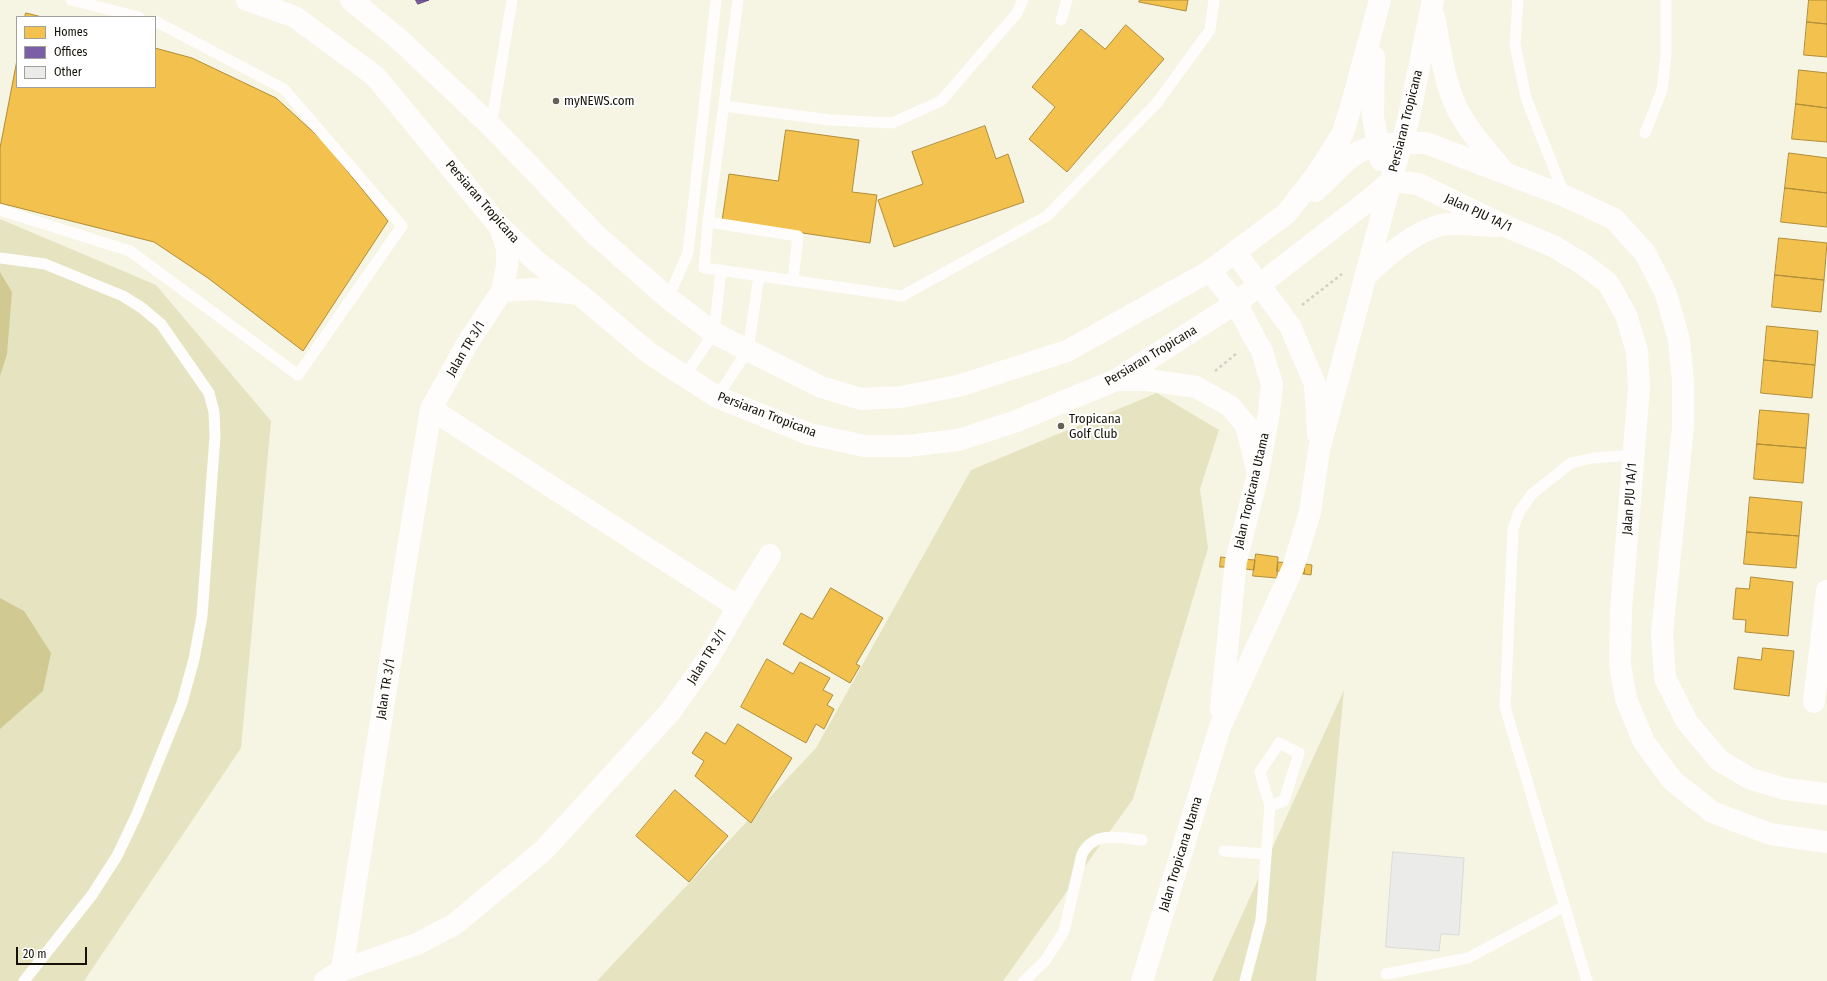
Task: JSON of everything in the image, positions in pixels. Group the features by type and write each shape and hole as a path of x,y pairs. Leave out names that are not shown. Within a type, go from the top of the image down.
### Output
{"main road":[{"name":"Persiaran Tropicana","path":"247,0 295,17 375,76 500,227 537,262 579,294 649,353 717,397 809,434 865,446 906,446 958,440 1000,427 1116,380 1236,303 1260,285 1369,200 1391,181 1408,121 1433,4"},
{"path":"352,0 400,40 491,126 596,235 668,298 714,333 821,387 861,399 901,397 958,386 1067,351 1210,271 1329,180 1353,156 1367,148 1401,143 1426,143 1565,196 1614,219 1645,253 1666,294 1679,340 1683,381 1683,427 1662,633 1665,678 1687,722 1720,761 1752,779 1784,789 1827,794"},
{"path":"1380,2 1373,74 1373,117 1381,159 1391,181"},
{"path":"1287,212 1318,174 1342,135 1380,2"},
{"path":"1433,4 1446,78 1455,105 1470,129 1504,172"},
{"name":"Jalan PJU 1A/1","path":"1391,181 1418,184 1504,226 1553,246 1583,264 1608,283 1626,315 1637,351 1639,388 1621,610 1620,664 1626,699 1644,742 1672,780 1712,812 1770,834 1827,842"},
{"name":"Jalan Tropicana Utama","path":"1142,981 1220,727 1293,568 1310,512 1320,450 1371,252 1391,181"},
{"path":"1365,277 1382,260 1418,235 1442,225 1504,226"},
{"path":"500,227 507,249 507,266 502,291 534,289 579,294"},
{"name":"Jalan Tropicana Utama","path":"1236,252 1285,318 1315,384 1320,450"},
{"name":"Jalan Tropicana Utama","path":"1210,271 1236,303 1262,351 1272,384 1269,412 1258,474 1236,561 1220,727"},
{"name":"Jalan TR 3/1","path":"333,976 431,409 467,344 502,291"},
{"path":"1116,380 1148,380 1196,387 1230,406 1246,425 1258,474"},
{"path":"431,409 738,606"},
{"name":"Jalan TR 3/1","path":"333,976 417,944 455,924 544,850 670,712 708,659 738,606 770,555"},
{"path":"1814,702 1827,591"}],"lane":[{"path":"71,0 134,16"},
{"path":"491,126 512,0"},
{"path":"668,298 688,253 716,0"},
{"path":"738,0 708,222 704,268 902,296 1047,216 1156,104 1210,30 1214,0"},
{"path":"724,106 830,120 892,122 941,101 1017,13 1023,0"},
{"path":"1061,20 1067,0"},
{"path":"1518,0 1515,44 1526,98 1565,196"},
{"path":"1644,133 1662,90 1666,55 1666,0"},
{"path":"0,210 130,251 298,375 402,226 284,89 156,22"},
{"path":"708,222 798,236 793,280"},
{"path":"0,258 45,264 123,296 142,308 161,324 209,393 214,412 215,436 202,616 194,659 182,703 137,814 117,856 92,895 24,981"},
{"path":"684,377 714,333 721,270"},
{"path":"717,397 748,350 759,276"},
{"path":"1587,981 1505,706 1513,529 1519,512 1532,494 1552,476 1571,463 1593,458 1633,455"},
{"path":"1245,981 1261,920 1270,806 1260,772 1279,743 1298,753 1284,801 1270,806"},
{"path":"1024,981 1045,961 1064,931 1082,854 1087,845 1096,839 1105,838 1142,840"},
{"path":"1224,851 1266,854"},
{"path":"1386,974 1468,958 1565,906"}],"path":[{"path":"1285,318 1371,252"},
{"path":"1196,387 1242,348"}],"shaded area":[{"path":"0,219 156,285 271,421 241,748 84,981 0,981"},
{"path":"0,272 12,292 7,354 0,376"},
{"path":"1157,393 1219,430 1200,489 1208,548 1133,799 1003,981 597,981 816,748 971,470"},
{"path":"0,598 24,611 51,653 43,691 0,729"},
{"path":"1344,690 1316,981 1212,981"}],"building: Homes":[{"path":"1140,0 1188,0 1186,11 1139,2"},
{"path":"1809,0 1827,0 1827,24 1807,22"},
{"path":"26,13 38,16 25,16"},
{"path":"1807,22 1827,24 1827,57 1804,55"},
{"path":"1126,25 1164,59 1067,172 1029,139 1055,107 1032,87 1081,29 1105,49"},
{"path":"156,48 192,58 276,98 322,140 388,221 303,351 208,278 154,242 0,203 0,148 16,65 16,88 156,88"},
{"path":"1799,70 1827,73 1827,108 1796,104"},
{"path":"1796,104 1827,108 1827,142 1792,139"},
{"path":"985,126 996,159 1008,154 1024,202 894,247 878,200 923,184 912,152"},
{"path":"786,130 859,140 852,192 877,195 870,243 722,221 729,174 778,181"},
{"path":"1789,153 1827,158 1827,193 1785,188"},
{"path":"1785,188 1827,193 1827,227 1781,222"},
{"path":"1779,238 1827,243 1824,280 1775,275"},
{"path":"1775,275 1824,280 1821,312 1772,307"},
{"path":"1767,326 1818,331 1815,365 1764,360"},
{"path":"1764,360 1815,365 1812,398 1761,393"},
{"path":"1760,410 1809,414 1806,448 1757,444"},
{"path":"1757,444 1806,448 1803,483 1754,479"},
{"path":"1750,497 1802,502 1799,536 1747,532"},
{"path":"1747,532 1799,536 1796,568 1744,564"},
{"path":"1256,554 1278,557 1277,578 1253,576"},
{"path":"1221,557 1228,558 1227,567 1220,567"},
{"path":"1228,558 1255,560 1254,570 1227,567"},
{"path":"1278,562 1305,564 1304,574 1277,571"},
{"path":"1305,564 1312,565 1311,575 1304,574"},
{"path":"1751,577 1793,582 1788,636 1745,632 1746,620 1733,619 1736,588 1749,589"},
{"path":"831,588 883,618 856,664 860,666 850,683 783,644 801,613 812,619"},
{"path":"1763,648 1794,651 1789,696 1734,689 1738,657 1761,660"},
{"path":"767,659 793,674 800,662 830,678 823,690 833,695 827,705 834,709 824,729 816,724 806,743 741,707"},
{"path":"738,724 792,758 751,823 695,776 704,761 692,753 706,732 725,744"},
{"path":"675,790 728,836 689,882 636,836"}],"building: Offices":[{"path":"416,0 429,0 418,4"}],"building: Other":[{"path":"1393,852 1464,858 1459,935 1441,934 1439,951 1386,947"}],"place":[{"name":"myNEWS.com","path":"556,101"},
{"name":"Tropicana Golf Club","path":"1061,426"}]}
